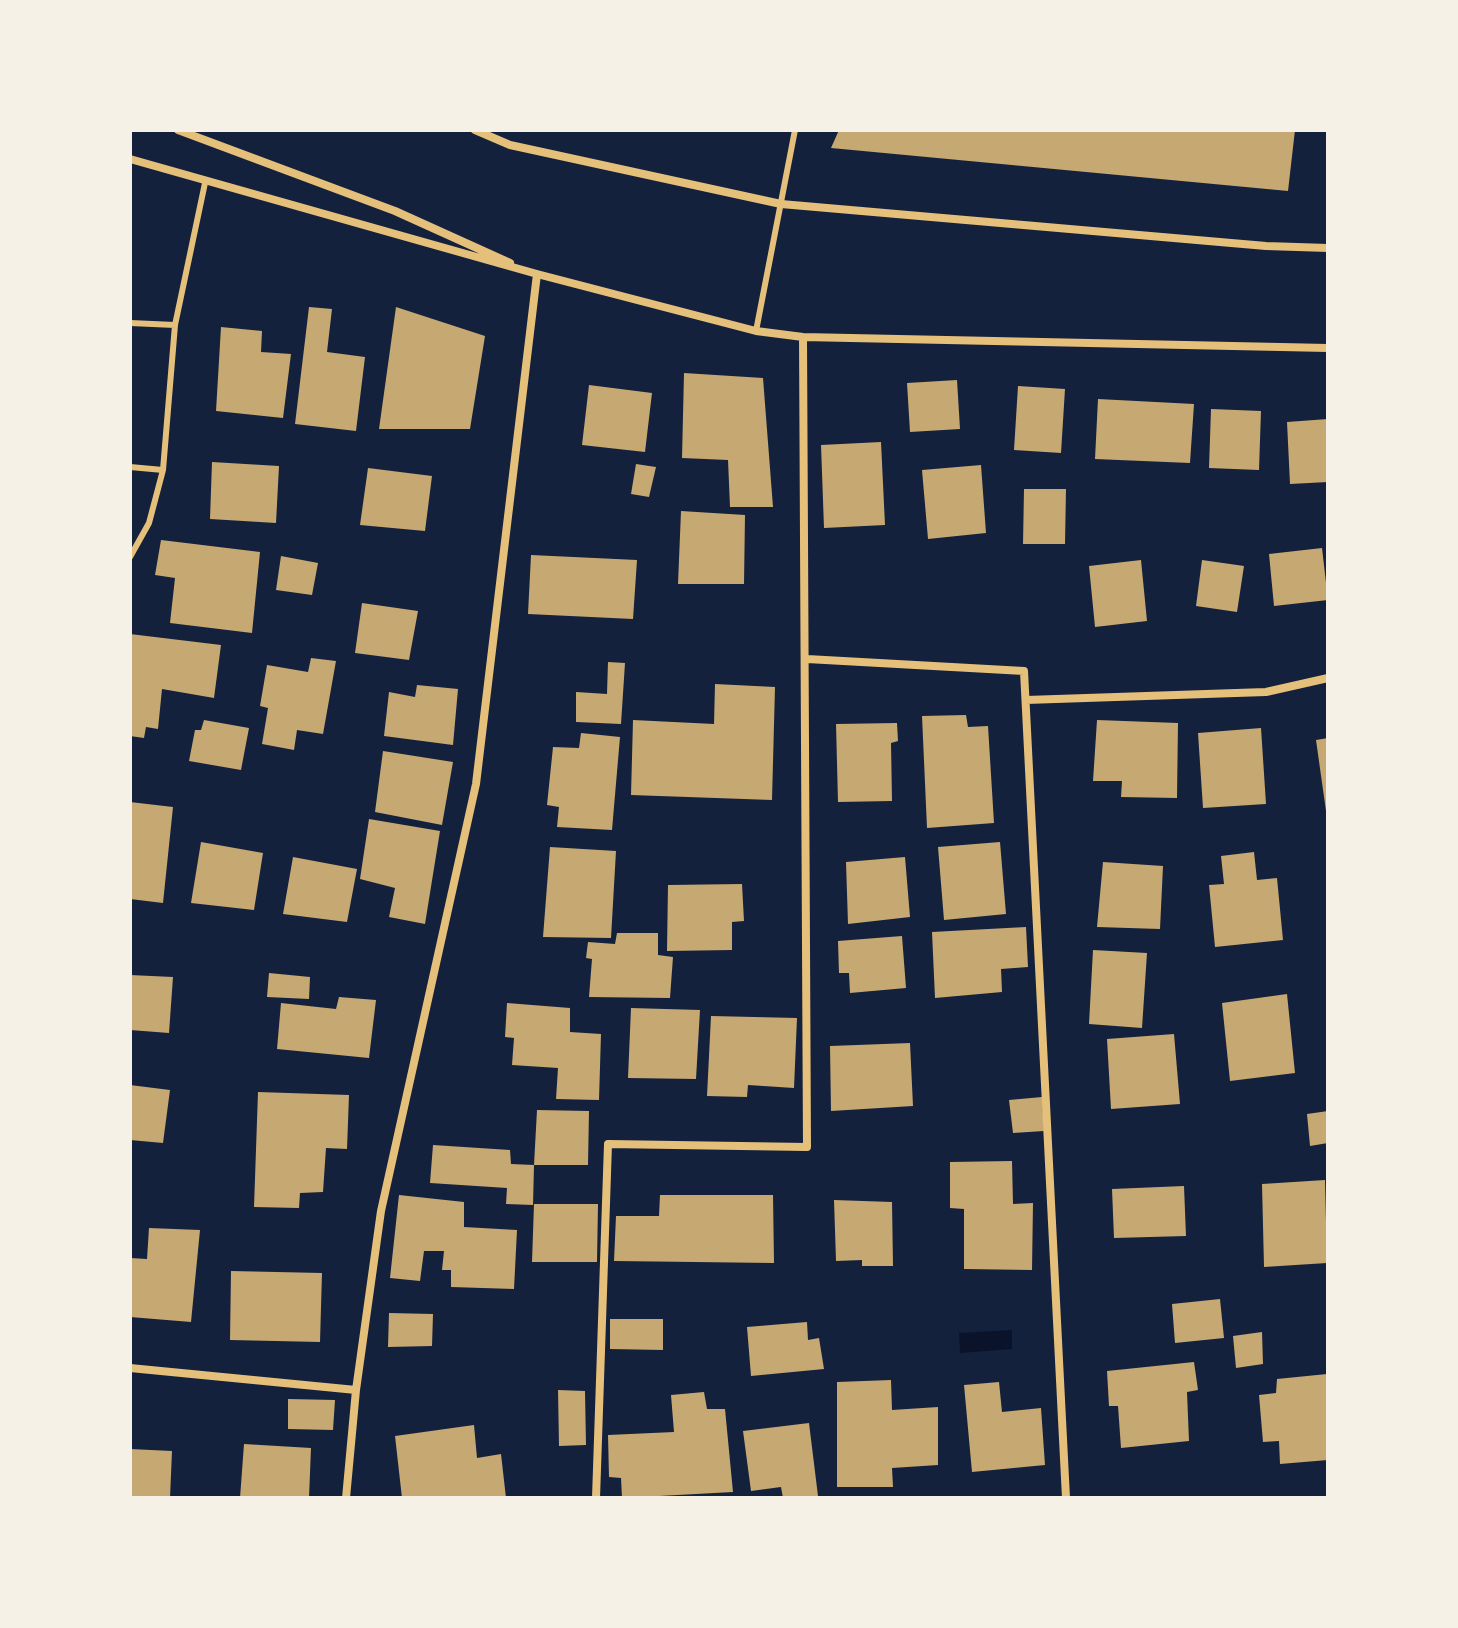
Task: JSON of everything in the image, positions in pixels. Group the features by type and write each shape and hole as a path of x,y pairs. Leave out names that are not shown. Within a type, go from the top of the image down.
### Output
{"street":[{"path":"178,130 395,211 537,274"},
{"path":"475,130 510,145 781,204 1266,246 1328,248"},
{"path":"130,159 205,183 756,331 803,337 1328,348"},
{"path":"346,1498 356,1390 381,1211 476,784 537,274"},
{"path":"596,1498 608,1144 807,1147 807,659 803,337"},
{"path":"807,659 1024,671 1066,1498"},
{"path":"1026,700 1266,692 1328,678"},
{"path":"130,1368 356,1390"}],"lane":[{"path":"756,331 795,130"},
{"path":"130,557 149,523 163,470 175,325 205,183"},
{"path":"130,323 175,325"},
{"path":"130,467 163,470"}],"water":[{"path":"1012,1330 1012,1349 960,1353 959,1333"}],"building":[{"path":"839,130 1295,130 1288,191 831,148"},
{"path":"309,307 332,309 327,352 365,357 356,431 295,424"},
{"path":"396,307 485,336 470,429 379,429"},
{"path":"221,327 262,331 261,352 291,354 283,418 216,411"},
{"path":"684,373 763,378 773,507 730,507 728,460 682,458"},
{"path":"957,380 960,429 910,432 907,383"},
{"path":"589,385 652,393 645,452 582,445"},
{"path":"1018,386 1065,389 1061,453 1014,450"},
{"path":"1098,399 1194,404 1190,463 1095,459"},
{"path":"1211,409 1261,411 1259,470 1209,468"},
{"path":"1328,419 1328,482 1290,484 1287,422"},
{"path":"881,442 885,525 824,528 821,445"},
{"path":"212,462 279,466 276,523 210,519"},
{"path":"636,464 656,467 649,497 631,494"},
{"path":"981,465 986,533 928,539 922,470"},
{"path":"368,468 432,476 425,531 360,525"},
{"path":"1024,489 1066,489 1065,544 1023,544"},
{"path":"681,511 745,515 744,584 678,584"},
{"path":"161,540 260,552 252,633 170,623 175,578 155,575"},
{"path":"1322,548 1328,600 1274,606 1269,554"},
{"path":"531,555 637,560 633,619 528,614"},
{"path":"281,556 318,563 312,595 276,590"},
{"path":"1141,560 1147,621 1095,627 1089,566"},
{"path":"1202,560 1244,566 1237,612 1196,606"},
{"path":"362,603 418,611 409,660 355,653"},
{"path":"130,634 221,645 214,698 162,689 158,729 146,727 144,738 130,736"},
{"path":"311,658 336,661 323,734 297,730 294,750 262,744 268,708 260,706 267,665 308,672"},
{"path":"608,662 625,663 621,724 576,722 576,692 607,694"},
{"path":"715,684 775,687 772,800 631,795 633,720 714,724"},
{"path":"417,685 458,689 453,745 384,736 389,692 415,697"},
{"path":"966,715 968,727 988,726 994,823 927,828 922,716"},
{"path":"204,720 249,728 241,770 189,761 195,730 201,730"},
{"path":"1097,720 1178,723 1177,798 1121,797 1122,781 1093,781"},
{"path":"897,723 898,741 891,743 892,801 838,802 836,724"},
{"path":"1261,728 1266,804 1203,808 1198,733"},
{"path":"581,733 620,737 612,830 557,827 559,807 547,805 553,747 579,748"},
{"path":"1328,738 1328,811 1326,811 1316,740"},
{"path":"383,751 453,762 442,825 375,812"},
{"path":"130,802 173,807 163,903 130,899"},
{"path":"369,819 440,831 425,924 389,917 395,888 360,879"},
{"path":"201,842 263,853 254,910 191,903"},
{"path":"1000,842 1006,914 944,920 938,847"},
{"path":"550,847 616,851 611,938 543,937"},
{"path":"1254,852 1257,880 1277,878 1283,940 1215,947 1209,885 1224,884 1221,856"},
{"path":"293,857 357,869 347,922 283,914"},
{"path":"905,857 910,917 848,924 846,862"},
{"path":"1103,862 1163,866 1160,929 1097,927"},
{"path":"742,884 744,921 732,922 732,950 667,951 668,885"},
{"path":"1026,927 1028,967 1001,969 1002,992 935,998 932,932"},
{"path":"617,933 658,933 658,955 673,957 670,998 589,997 592,959 586,958 588,942 615,944"},
{"path":"902,936 906,988 850,993 849,973 839,973 838,941"},
{"path":"1093,950 1147,953 1142,1028 1089,1024"},
{"path":"269,973 310,977 309,999 267,997"},
{"path":"130,975 173,977 169,1033 130,1030"},
{"path":"1287,994 1295,1073 1230,1081 1222,1003"},
{"path":"339,997 376,1000 369,1058 277,1049 281,1003 336,1009"},
{"path":"507,1003 570,1008 570,1032 601,1034 599,1100 556,1099 558,1068 512,1065 514,1038 505,1037"},
{"path":"631,1008 700,1010 696,1079 628,1078"},
{"path":"711,1016 797,1018 794,1088 748,1085 747,1097 707,1096"},
{"path":"1174,1034 1180,1104 1111,1109 1107,1039"},
{"path":"910,1043 913,1106 831,1111 830,1046"},
{"path":"130,1085 170,1090 163,1143 130,1140"},
{"path":"258,1092 349,1095 347,1149 326,1148 323,1192 300,1193 299,1208 254,1207"},
{"path":"1042,1097 1044,1131 1013,1133 1009,1100"},
{"path":"537,1110 589,1111 588,1165 534,1165"},
{"path":"1328,1111 1328,1143 1310,1146 1307,1114"},
{"path":"433,1145 510,1150 511,1164 534,1165 533,1205 506,1204 507,1188 430,1183"},
{"path":"1012,1161 1013,1204 1033,1203 1032,1270 964,1269 964,1209 950,1208 950,1162"},
{"path":"1325,1180 1327,1263 1264,1267 1262,1184"},
{"path":"1184,1186 1186,1236 1114,1238 1112,1189"},
{"path":"399,1195 464,1202 464,1227 517,1230 514,1289 451,1287 451,1270 442,1270 444,1251 424,1251 420,1281 390,1278"},
{"path":"660,1195 773,1195 774,1263 614,1261 616,1216 659,1216"},
{"path":"834,1200 892,1202 893,1266 862,1266 862,1260 836,1261"},
{"path":"534,1204 598,1204 597,1262 532,1262"},
{"path":"149,1228 200,1230 191,1322 130,1317 130,1258 147,1259"},
{"path":"231,1271 322,1273 320,1342 230,1340"},
{"path":"1220,1299 1224,1338 1175,1343 1172,1304"},
{"path":"389,1313 433,1314 432,1346 388,1347"},
{"path":"610,1319 663,1319 663,1350 610,1349"},
{"path":"807,1322 808,1340 819,1338 824,1369 751,1376 747,1327"},
{"path":"1262,1332 1263,1364 1236,1368 1233,1336"},
{"path":"1194,1362 1198,1390 1187,1392 1189,1441 1121,1448 1118,1406 1109,1406 1107,1371"},
{"path":"1327,1374 1328,1460 1280,1464 1279,1441 1263,1442 1259,1395 1276,1393 1277,1379"},
{"path":"891,1380 892,1410 938,1407 938,1465 892,1468 893,1487 837,1487 837,1382"},
{"path":"999,1382 1002,1412 1041,1408 1045,1465 972,1472 964,1385"},
{"path":"558,1390 585,1391 586,1445 559,1446"},
{"path":"704,1392 707,1409 725,1409 733,1492 622,1498 621,1478 609,1477 608,1435 674,1432 671,1395"},
{"path":"288,1399 335,1400 333,1430 288,1429"},
{"path":"809,1423 818,1496 783,1498 781,1487 751,1491 743,1431"},
{"path":"474,1425 477,1458 501,1454 506,1498 402,1498 395,1436"},
{"path":"244,1444 311,1448 309,1498 240,1498"},
{"path":"130,1449 172,1451 170,1498 130,1498"}]}
